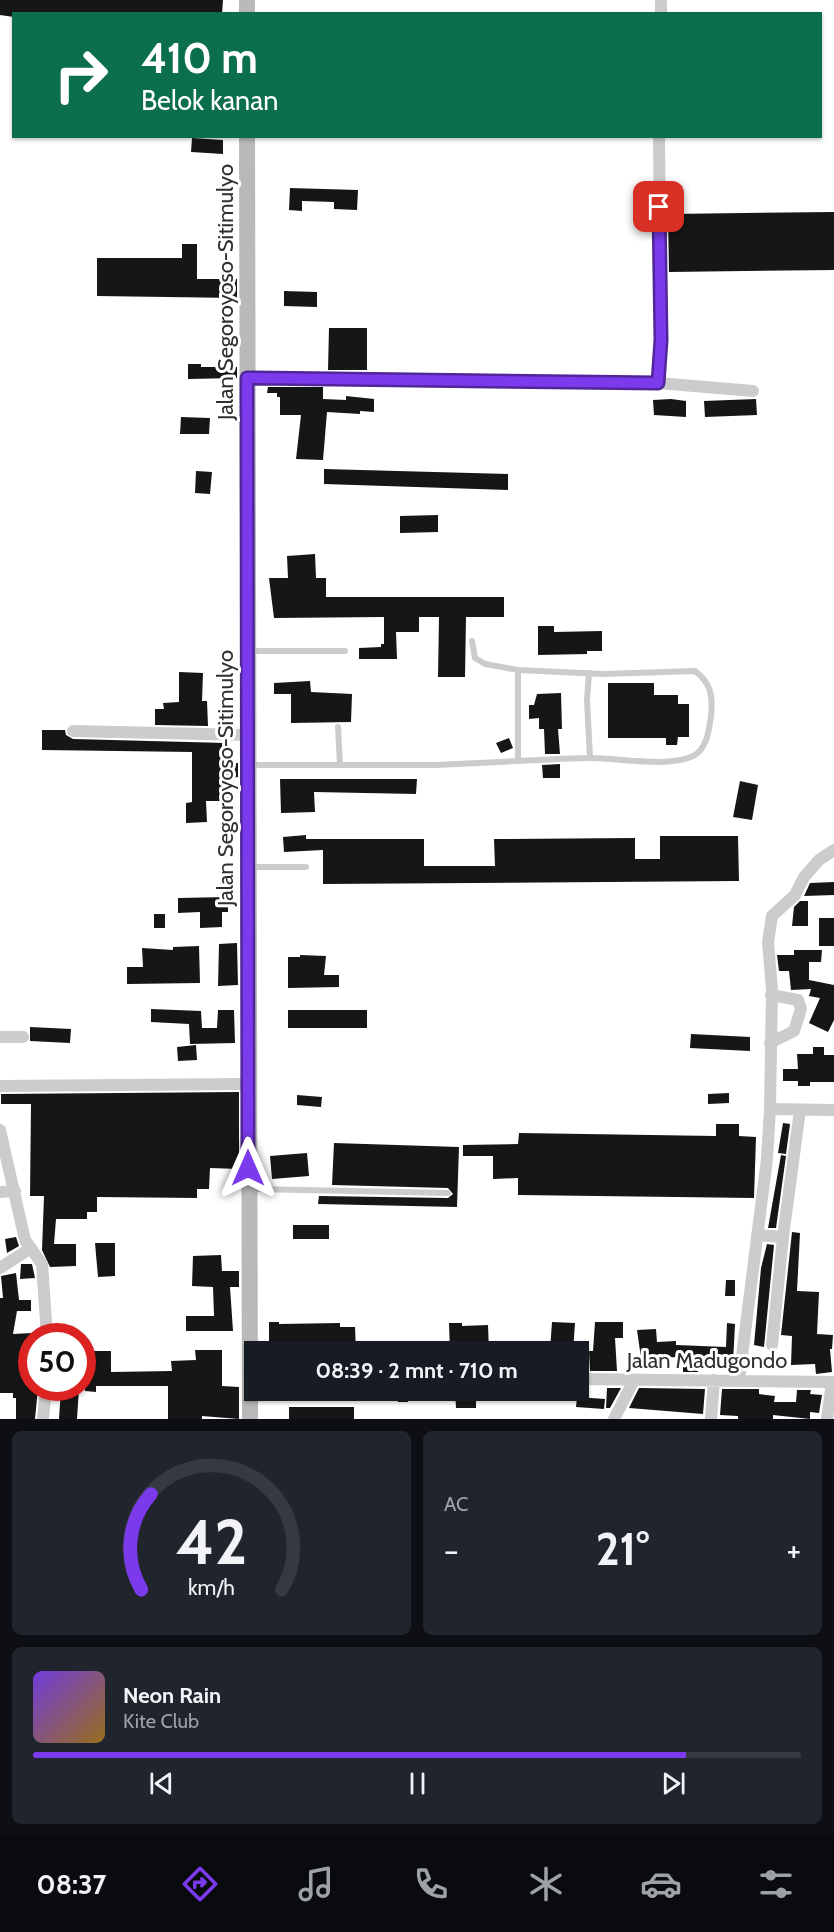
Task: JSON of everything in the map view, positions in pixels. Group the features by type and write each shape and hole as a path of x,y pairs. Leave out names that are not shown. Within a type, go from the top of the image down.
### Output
{"main road":[{"name":"Jalan Segoroyoso-Sitimulyo","path":"248,138 248,1189 251,1341"},
{"name":"Jalan Segoroyoso-Sitimulyo","path":"250,1419 251,1401"}],"street":[{"path":"658,383 661,340 659,138"},
{"path":"247,378 658,383 753,391"},
{"path":"73,731 247,735"},
{"path":"739,1380 767,1159 771,995 768,949 772,916 795,895 804,877 819,860 834,850"},
{"path":"770,1043 794,1031 801,1010 798,1000 771,995"},
{"path":"0,1037 23,1038"},
{"path":"0,1086 248,1084"},
{"path":"770,1109 834,1110"},
{"path":"772,1345 783,1237 800,1110"},
{"path":"0,1130 25,1240 42,1264 46,1323"},
{"path":"0,1192 15,1191"},
{"path":"757,1235 783,1237"},
{"path":"0,1268 31,1248"},
{"name":"Jalan Madugondo","path":"589,1380 833,1382"},
{"path":"614,1419 634,1380"},
{"path":"711,1419 714,1380"},
{"path":"827,1419 833,1382"},
{"path":"43,1419 45,1401"}],"lane":[{"path":"248,765 436,765 590,758 666,761 691,757 706,742 711,715 710,694 706,680 695,671 589,673 518,670 485,664 475,658 472,641"},
{"path":"247,651 345,651"},
{"path":"518,670 518,761"},
{"path":"589,673 587,700 590,758"},
{"path":"338,728 340,765"},
{"path":"248,867 306,867"},
{"path":"248,1189 448,1193"}],"building":[{"path":"0,0 223,0 222,12 12,12 12,17 0,15"},
{"path":"192,138 223,140 223,154 191,152"},
{"path":"290,188 358,190 357,210 334,209 334,202 302,201 302,211 289,210"},
{"path":"834,212 834,270 669,272 668,214"},
{"path":"182,244 197,244 197,279 237,279 237,298 97,296 97,258 182,258"},
{"path":"284,291 317,292 317,307 284,306"},
{"path":"329,328 367,328 367,370 328,370"},
{"path":"188,364 201,364 201,367 237,367 237,378 188,379"},
{"path":"268,387 323,387 323,399 346,400 346,396 374,399 374,412 360,411 360,414 327,412 323,460 296,459 301,415 280,415 280,397 277,397 277,393 267,393"},
{"path":"756,399 757,415 705,417 704,401"},
{"path":"653,400 686,401 686,417 654,415"},
{"path":"181,417 210,418 209,434 180,434"},
{"path":"324,469 508,474 508,490 324,484"},
{"path":"196,471 212,472 210,494 195,493"},
{"path":"438,515 438,532 400,533 400,516"},
{"path":"315,554 316,578 326,578 326,597 504,597 504,617 466,617 465,677 438,677 439,617 419,617 419,632 396,632 397,659 359,659 359,648 381,647 381,644 384,644 384,617 274,618 269,578 288,578 287,556"},
{"path":"538,626 554,626 554,632 602,631 602,651 587,651 587,654 538,655"},
{"path":"179,672 203,673 202,701 207,701 208,726 155,725 155,709 164,709 163,703 179,702"},
{"path":"310,681 311,692 352,694 351,722 291,723 291,694 274,694 274,683"},
{"path":"608,683 654,683 654,695 678,695 678,704 689,704 689,737 678,737 677,745 666,745 666,738 608,738"},
{"path":"561,693 562,729 558,729 560,754 545,754 544,729 539,729 539,718 529,719 529,705 534,705 537,694"},
{"path":"42,730 65,730 66,735 73,739 226,743 226,764 238,763 238,777 232,778 232,801 206,801 207,822 186,823 186,803 192,802 192,752 42,750"},
{"path":"509,738 513,748 501,753 496,743"},
{"path":"560,764 560,778 543,778 542,765"},
{"path":"280,779 417,779 416,794 314,792 315,812 281,813"},
{"path":"740,781 758,785 752,820 733,817"},
{"path":"306,835 306,839 424,839 424,866 495,866 494,839 635,838 635,859 660,859 660,836 738,836 739,881 323,884 323,850 284,852 283,837"},
{"path":"834,882 834,895 804,896 810,883"},
{"path":"228,897 228,912 222,912 222,927 200,928 200,912 178,913 178,898"},
{"path":"800,901 808,901 808,926 792,926 794,907"},
{"path":"154,914 165,914 165,928 154,928"},
{"path":"819,918 834,918 834,946 819,946"},
{"path":"237,943 238,985 218,986 219,944"},
{"path":"199,946 200,983 127,984 127,967 143,967 142,948 173,950 173,947"},
{"path":"794,950 822,950 821,962 809,962 809,980 834,985 834,1020 828,1032 809,1023 820,998 809,996 811,989 791,990 789,971 779,971 777,955 794,955"},
{"path":"300,955 326,956 324,975 339,975 339,987 288,988 288,957 300,957"},
{"path":"151,1009 201,1011 202,1028 217,1028 218,1010 234,1010 235,1043 190,1044 189,1024 151,1022"},
{"path":"288,1010 367,1010 367,1028 288,1028"},
{"path":"30,1027 71,1029 70,1043 30,1041"},
{"path":"691,1034 750,1037 750,1051 690,1048"},
{"path":"196,1045 197,1060 178,1061 177,1047"},
{"path":"813,1047 824,1047 824,1055 834,1055 834,1082 810,1082 810,1086 798,1086 798,1081 783,1081 783,1069 798,1069 797,1054 813,1054"},
{"path":"239,1092 239,1169 210,1168 209,1189 197,1189 197,1198 97,1197 97,1212 87,1212 87,1219 56,1219 54,1244 76,1244 76,1266 50,1267 42,1250 44,1196 30,1196 31,1104 1,1104 1,1094"},
{"path":"729,1093 729,1103 708,1104 708,1094"},
{"path":"297,1095 322,1097 321,1107 297,1105"},
{"path":"783,1123 790,1124 786,1154 778,1153"},
{"path":"716,1124 739,1124 739,1136 756,1137 754,1198 518,1195 518,1178 493,1179 493,1156 463,1156 463,1145 518,1144 519,1133 716,1136"},
{"path":"334,1143 459,1147 457,1207 318,1204 319,1196 448,1198 453,1194 448,1188 332,1185"},
{"path":"307,1153 309,1176 272,1179 270,1156"},
{"path":"781,1155 786,1156 776,1228 768,1228"},
{"path":"293,1225 329,1225 329,1239 293,1239"},
{"path":"792,1232 800,1233 797,1291 819,1292 817,1334 833,1335 832,1349 830,1349 832,1372 816,1374 815,1364 791,1365 792,1336 781,1335"},
{"path":"16,1237 19,1246 7,1253 5,1239"},
{"path":"95,1243 115,1243 115,1276 98,1277"},
{"path":"767,1244 774,1245 764,1347 754,1345 761,1268"},
{"path":"221,1255 222,1271 239,1271 239,1287 230,1287 233,1331 186,1331 186,1316 214,1316 213,1287 192,1286 193,1256"},
{"path":"21,1264 32,1264 35,1278 20,1279"},
{"path":"16,1273 19,1300 31,1300 31,1311 17,1311 13,1334 18,1334 18,1401 37,1401 35,1419 16,1419 16,1398 13,1398 13,1393 0,1393 0,1298 3,1298 1,1276"},
{"path":"726,1280 735,1280 735,1296 725,1296"},
{"path":"269,1322 279,1322 279,1324 340,1323 340,1327 355,1327 356,1341 269,1341"},
{"path":"552,1322 575,1323 574,1341 551,1341"},
{"path":"595,1322 623,1322 623,1338 615,1338 617,1371 590,1371 589,1351 593,1351"},
{"path":"449,1323 462,1323 462,1326 488,1325 489,1341 450,1341"},
{"path":"727,1323 735,1324 733,1363 698,1362 698,1372 683,1372 683,1357 641,1358 637,1330 656,1329 657,1342 676,1341 676,1345 726,1347"},
{"path":"195,1350 222,1350 222,1386 239,1387 239,1419 202,1416 202,1419 168,1419 168,1386 96,1386 96,1351 111,1351 111,1372 172,1371 171,1361 196,1360"},
{"path":"607,1388 621,1388 610,1408 606,1408"},
{"path":"639,1388 705,1389 703,1414 629,1408"},
{"path":"722,1389 759,1389 759,1394 775,1396 774,1402 796,1402 797,1390 811,1390 810,1394 822,1395 819,1413 810,1412 810,1419 773,1415 773,1419 738,1419 738,1416 720,1415"},
{"path":"589,1398 605,1399 604,1409 576,1407 577,1401 589,1401"},
{"path":"60,1401 78,1401 77,1419 59,1419"},
{"path":"456,1401 476,1401 476,1408 456,1408"},
{"path":"289,1407 354,1407 354,1419 289,1419"}],"route":[{"path":"248,1168 247,378 658,383 661,340 659,207"}]}
